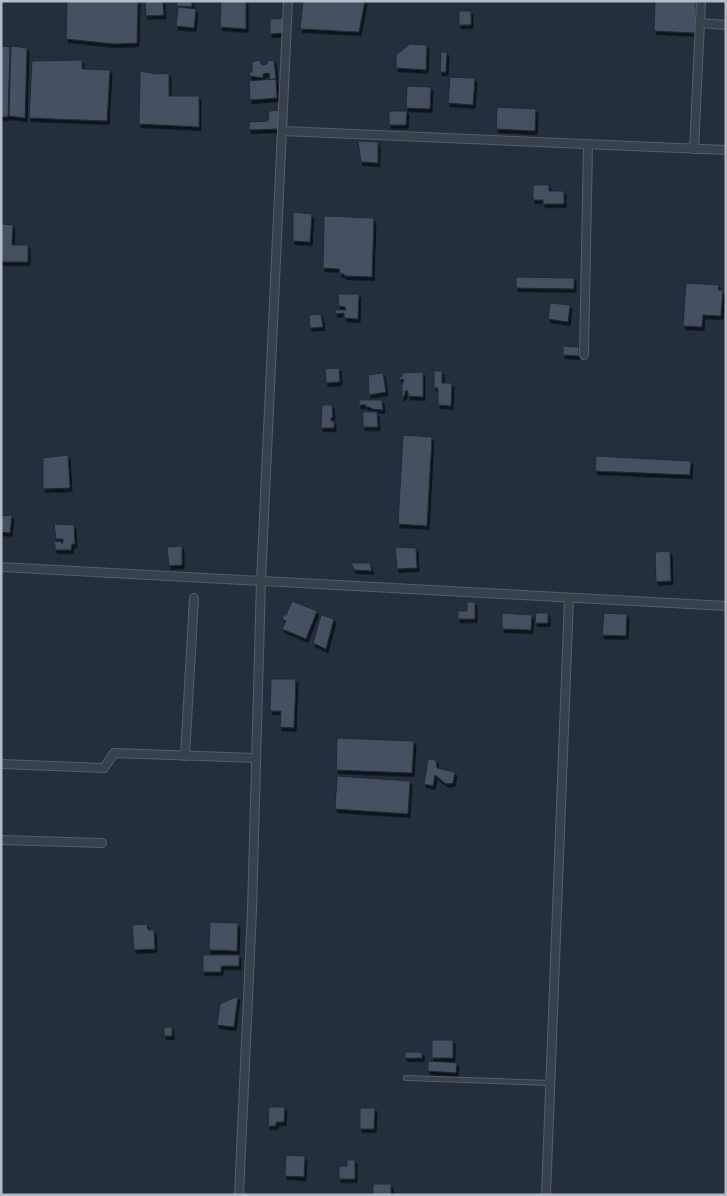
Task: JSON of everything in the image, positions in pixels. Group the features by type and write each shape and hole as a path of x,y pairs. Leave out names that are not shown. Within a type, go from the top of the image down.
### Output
{"street":[{"path":"239,1195 252,910 261,581 288,1"},
{"path":"694,149 701,1"},
{"path":"700,23 726,24"},
{"path":"283,131 726,150"},
{"path":"584,355 588,145"},
{"path":"1,567 726,606"},
{"path":"185,756 194,598"},
{"path":"546,1195 569,598"},
{"path":"1,764 104,768 114,753 256,758"},
{"path":"1,840 102,843"}],"lane":[{"path":"406,1078 550,1083"}],"building":[{"path":"67,1 138,1 137,43 114,44 66,39"},
{"path":"145,1 163,1 164,15 146,16"},
{"path":"177,1 192,1 192,7 176,6"},
{"path":"221,1 246,1 246,29 220,27"},
{"path":"303,1 365,1 359,32 300,29"},
{"path":"655,1 696,1 695,33 654,31"},
{"path":"178,7 196,9 194,28 176,26"},
{"path":"459,11 471,11 471,25 459,25"},
{"path":"284,18 284,33 270,34 270,19"},
{"path":"410,44 427,45 426,70 396,68 396,55"},
{"path":"1,46 10,47 8,117 1,117"},
{"path":"11,46 27,48 25,118 9,116"},
{"path":"441,52 447,52 446,72 440,72"},
{"path":"82,60 82,69 110,70 107,121 29,118 32,61"},
{"path":"259,60 262,65 267,64 267,61 274,60 276,78 270,80 269,73 263,74 263,78 250,76 249,72 252,72 252,62"},
{"path":"140,71 156,74 169,73 169,96 199,96 199,127 139,124"},
{"path":"450,77 475,78 473,105 448,103"},
{"path":"276,79 277,98 250,100 249,81"},
{"path":"407,86 431,87 430,109 406,108"},
{"path":"497,107 536,109 535,131 496,129"},
{"path":"279,110 280,129 249,130 249,122 268,121 269,111"},
{"path":"389,111 407,111 406,125 389,125"},
{"path":"358,141 378,142 378,163 361,162"},
{"path":"533,185 549,185 549,191 564,191 564,204 543,204 543,200 533,200"},
{"path":"293,212 312,214 310,242 293,241"},
{"path":"324,216 374,218 372,277 345,276 340,274 339,269 323,268"},
{"path":"1,224 13,225 12,245 28,245 28,262 1,262"},
{"path":"516,277 574,278 574,289 516,288"},
{"path":"686,283 719,285 718,290 723,290 721,316 703,315 702,327 683,326"},
{"path":"338,294 359,294 358,319 344,318 344,313 336,314 335,310 346,310 345,307 339,306"},
{"path":"550,303 570,305 568,322 548,319"},
{"path":"321,314 323,327 310,328 309,315"},
{"path":"563,346 579,347 579,356 563,355"},
{"path":"339,368 340,382 326,383 325,369"},
{"path":"434,371 442,371 442,383 452,383 451,406 438,405 438,388 434,388"},
{"path":"423,372 423,397 408,396 408,391 405,391 405,395 402,398 402,382 404,382 399,377 402,376 402,373"},
{"path":"383,373 386,392 369,395 368,375"},
{"path":"359,400 382,400 383,410 359,405"},
{"path":"322,405 332,405 333,417 331,421 334,421 334,428 321,428"},
{"path":"363,412 377,412 378,427 363,427"},
{"path":"403,435 432,437 427,526 398,524"},
{"path":"68,455 70,488 43,489 43,458"},
{"path":"596,456 691,461 690,475 595,471"},
{"path":"12,515 10,533 1,532 1,516"},
{"path":"54,524 74,525 75,544 72,544 71,550 55,550 53,542 61,541 63,543 63,539 56,539"},
{"path":"182,546 182,565 169,566 167,547"},
{"path":"395,547 416,548 417,568 397,569"},
{"path":"670,551 671,581 656,582 655,552"},
{"path":"351,563 370,563 372,571 354,570"},
{"path":"292,601 317,611 306,639 282,629 286,621 282,619 284,614 286,615"},
{"path":"467,602 475,602 475,619 458,619 458,611 467,611"},
{"path":"502,613 532,615 531,630 502,629"},
{"path":"536,613 548,613 548,623 535,623"},
{"path":"604,613 627,614 626,636 602,635"},
{"path":"321,615 334,619 326,649 313,643"},
{"path":"271,679 296,679 294,728 280,727 281,711 270,711"},
{"path":"337,738 414,741 412,773 336,770"},
{"path":"428,759 436,760 437,768 455,772 453,783 446,784 435,775 433,786 424,784"},
{"path":"337,776 410,781 408,814 335,809"},
{"path":"210,922 238,923 237,951 209,950"},
{"path":"147,924 148,930 154,930 155,949 134,950 132,925"},
{"path":"203,955 239,955 239,966 221,966 221,972 203,972"},
{"path":"238,996 234,1027 217,1025 220,1004"},
{"path":"164,1027 172,1027 172,1036 164,1036"},
{"path":"432,1040 453,1040 453,1058 432,1058"},
{"path":"405,1052 422,1052 422,1058 405,1058"},
{"path":"428,1061 457,1063 456,1073 428,1071"},
{"path":"269,1107 285,1107 284,1122 276,1122 276,1126 268,1126"},
{"path":"360,1108 375,1108 374,1129 360,1129"},
{"path":"286,1155 305,1156 304,1177 285,1176"},
{"path":"347,1160 355,1160 355,1179 339,1179 339,1166 347,1166"},
{"path":"373,1184 391,1184 391,1195 373,1195"}]}
